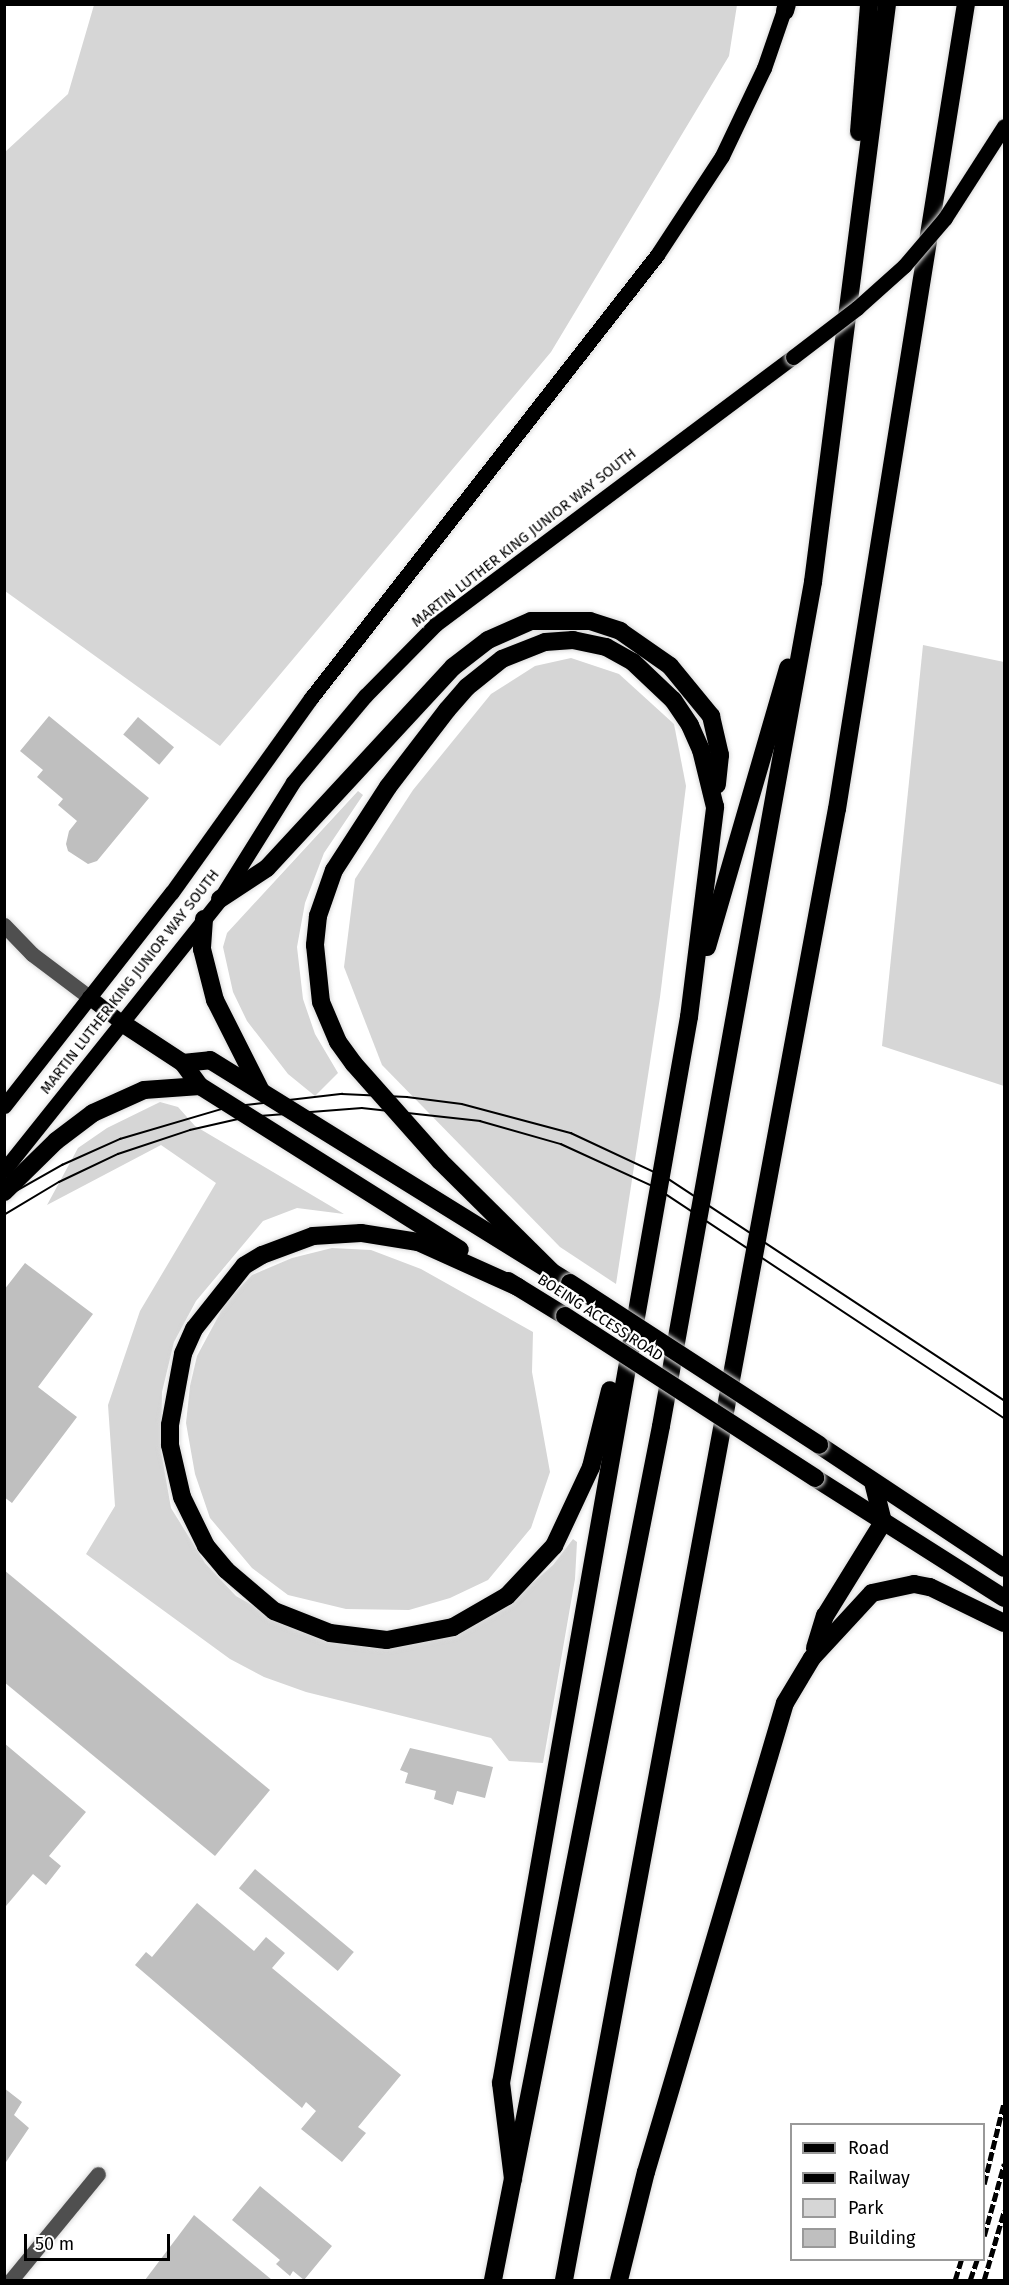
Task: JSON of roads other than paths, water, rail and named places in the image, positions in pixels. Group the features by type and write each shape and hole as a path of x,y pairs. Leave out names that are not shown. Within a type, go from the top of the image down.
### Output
{"highway":[{"path":"841,370 869,4"},
{"path":"493,2280 661,1426 813,582 887,4"},
{"path":"564,2280 837,810 966,4"},
{"path":"689,1017 813,582"},
{"path":"220,899 267,868 453,667 488,640 531,621 590,621 620,631 670,666 711,716 720,755 689,1017 644,1260 501,2083 513,2179"},
{"path":"551,1271 440,1161 338,1042 321,1002 316,975 317,926 324,895 351,840 453,703 502,659 545,642 573,640 606,647 653,677 690,725 708,769 715,807"},
{"path":"204,919 202,949 215,1000 262,1092"},
{"name":"BOEING ACCESS ROAD","path":"122,1023 183,1063 200,1086 565,1316 814,1478 1005,1598"},
{"name":"BOEING ACCESS ROAD","path":"183,1063 210,1060 570,1282 1005,1568"},
{"path":"4,1192 56,1141 102,1108 144,1090 200,1086"},
{"path":"518,1287 418,1242 336,1233 313,1236 262,1255 244,1266 224,1287 194,1329 183,1354 174,1390 170,1445 182,1497 191,1519 206,1546 250,1594 297,1622 352,1638 387,1640 453,1627 507,1596 554,1546 591,1467 644,1260"},
{"path":"812,1658 825,1616 883,1522 873,1482"},
{"path":"619,2280 646,2172 691,2030 784,1703 812,1658 872,1593 914,1584 930,1587 1005,1623"}],"main road":[{"name":"MARTIN LUTHER KING JUNIOR WAY SOUTH","path":"4,1106 172,892 311,698 657,255 722,156 764,68 786,7"},
{"name":"MARTIN LUTHER KING JUNIOR WAY SOUTH","path":"4,1170 220,899 293,782 364,696 436,624 857,308 904,266 945,218 1005,126"},
{"name":"BOEING ACCESS ROAD","path":"88,997 122,1023"}],"street":[{"path":"4,925 32,954 88,997"},
{"path":"11,2280 98,2174"}],"tram line":[{"path":"4,1198 62,1165 120,1139 229,1107 342,1094 407,1097 462,1104 571,1133 667,1178 1004,1400"},
{"path":"4,1215 59,1182 118,1154 190,1130 247,1117 362,1108 480,1121 561,1144 655,1187 1004,1418"}],"railway":[{"path":"985,2180 1004,2102"},
{"path":"985,2232 1004,2164"},
{"path":"984,2280 1004,2211"},
{"path":"955,2280 961,2261"},
{"path":"970,2280 977,2261"}]}
